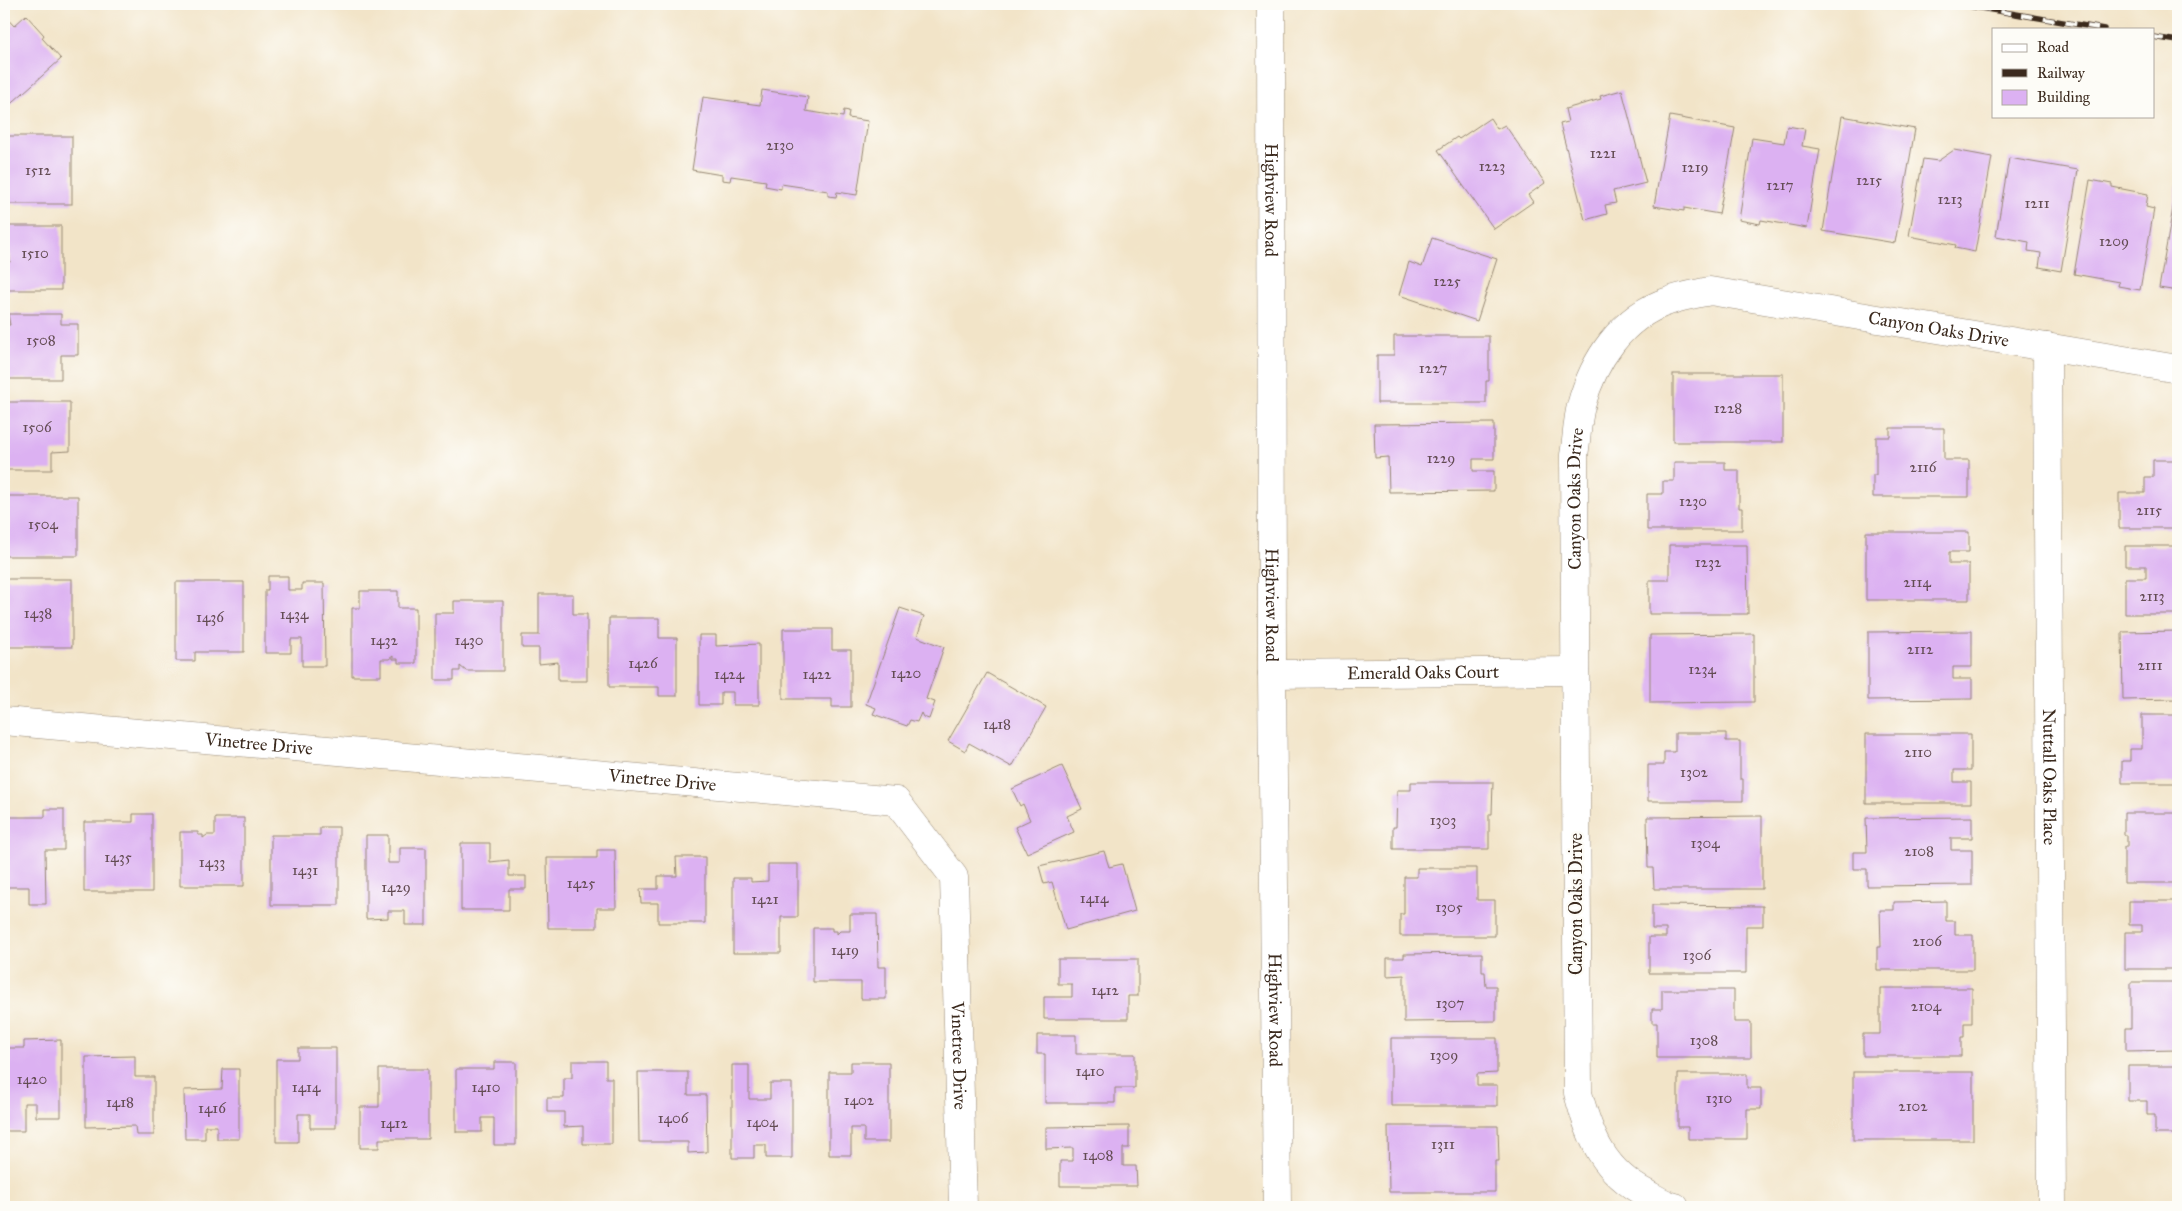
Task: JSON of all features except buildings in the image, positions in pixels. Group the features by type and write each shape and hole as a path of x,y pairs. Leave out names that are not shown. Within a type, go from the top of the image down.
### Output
{"street":[{"name":"Highview Road","path":"1271,4 1272,674 1277,1207"},
{"name":"Canyon Oaks Drive","path":"1675,1207 1632,1186 1605,1162 1588,1129 1578,1093 1574,455 1581,406 1595,371 1612,340 1638,316 1668,301 1710,291 2178,369"},
{"name":"Nuttall Oaks Place","path":"2047,346 2052,1207"},
{"name":"Emerald Oaks Court","path":"1272,674 1575,671"},
{"name":"Vinetree Drive","path":"4,721 896,801 954,877 963,1207"}],"railway":[{"path":"1957,4 2098,28"},
{"path":"2154,37 2178,41"}]}
